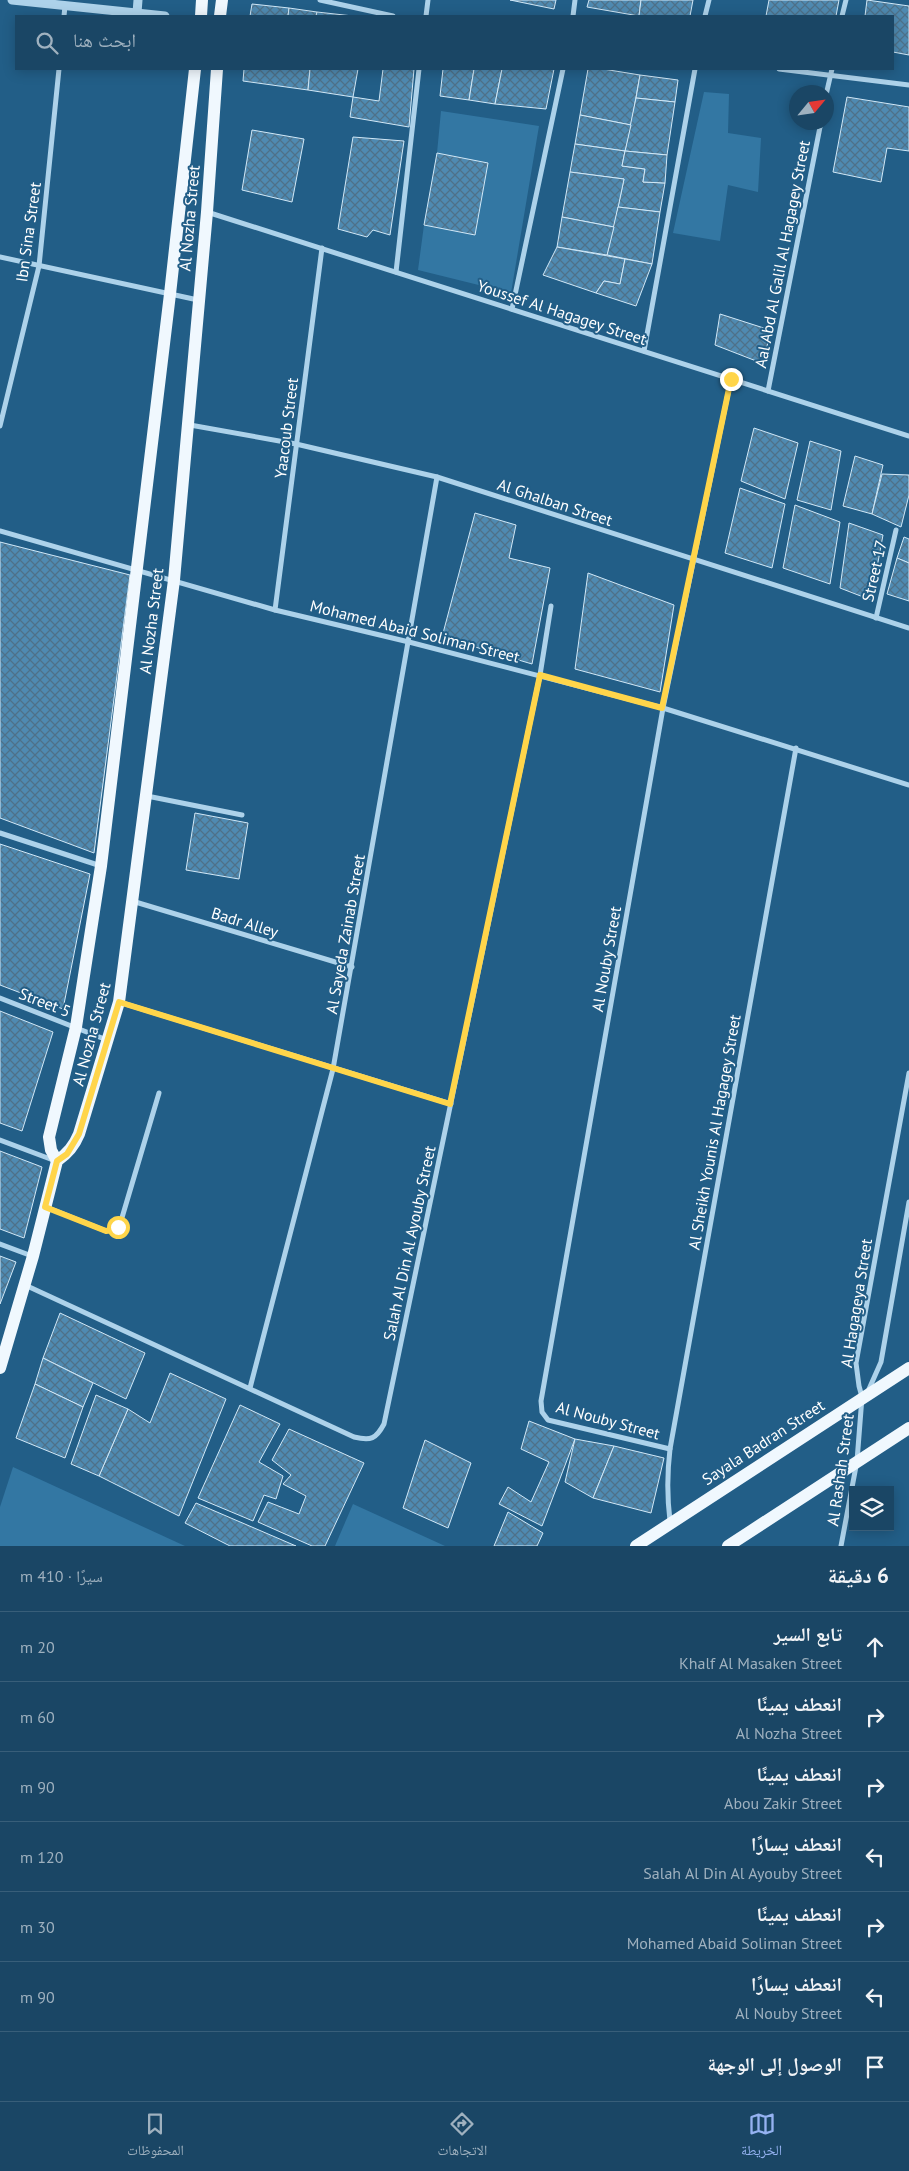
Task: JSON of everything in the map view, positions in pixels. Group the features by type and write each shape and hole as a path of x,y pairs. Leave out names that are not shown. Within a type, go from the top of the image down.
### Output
{"main road":[{"path":"201,15 202,0"},
{"path":"220,15 222,0"},
{"name":"Al Nozha Street","path":"57,1161 51,1150 48,1137 76,1027 101,866 170,294 195,70"},
{"name":"Al Nozha Street","path":"0,1368 33,1256 57,1161 67,1154 79,1134 119,1002 174,580 207,212 217,70"},
{"name":"Sayala Badran Street","path":"636,1546 670,1522 909,1368"},
{"path":"728,1546 909,1428"}],"street":[{"path":"12,0 156,15"},
{"path":"137,13 138,0"},
{"path":"320,0 388,15"},
{"path":"426,15 428,0"},
{"path":"573,15 575,0"},
{"path":"705,15 708,0"},
{"path":"842,15 846,0"},
{"path":"64,15 65,6"},
{"name":"Ibn Sina Street","path":"0,426 2,405 39,266 58,70"},
{"path":"396,272 419,70"},
{"path":"512,309 563,70"},
{"path":"644,351 695,70"},
{"path":"788,70 909,85"},
{"path":"828,85 832,70"},
{"name":"Aal Abd Al Galil Al Hagagey Street","path":"768,391 819,130"},
{"name":"Youssef Al Hagagey Street","path":"207,212 909,436"},
{"name":"Yaacoub Street","path":"275,610 322,248"},
{"path":"0,257 198,300"},
{"name":"Al Nouby Street","path":"670,1450 548,1420 542,1412 541,1401 662,708 731,379"},
{"name":"Al Ghalban Street","path":"187,424 296,444 437,478 909,628"},
{"name":"Al Sayeda Zainab Street","path":"250,1388 333,1069 410,642 437,478"},
{"name":"Mohamed Abaid Soliman Street","path":"0,530 275,610 410,642 662,708 796,748 909,785"},
{"name":"Street 17","path":"876,618 896,530"},
{"name":"Salah Al Din Al Ayouby Street","path":"25,1285 354,1437 367,1440 378,1435 384,1424 540,675 551,606"},
{"name":"Al Sheikh Younis Al Hagagey Street","path":"670,1522 667,1482 670,1450 796,748"},
{"path":"145,795 242,815"},
{"path":"0,832 101,866"},
{"name":"Badr Alley","path":"132,900 352,967"},
{"name":"Street 5","path":"0,998 109,1040"},
{"path":"119,1002 450,1104"},
{"name":"Al Hagageya Street","path":"862,1397 856,1363 909,1073"},
{"path":"45,1207 106,1231 118,1227 159,1093"},
{"path":"0,1140 57,1161"},
{"name":"Al Hagageya Street","path":"862,1397 871,1387 881,1362 909,1202"},
{"path":"0,1244 33,1256"},
{"name":"Al Rashah Street","path":"841,1546 857,1461 862,1397"}],"shaded area":[{"path":"704,92 729,94 728,133 761,138 758,192 728,185 720,241 673,233"},
{"path":"441,111 539,126 511,293 418,270 424,225 487,163 437,153"},
{"path":"13,1467 185,1546 0,1546 0,1507"},
{"path":"353,1504 445,1546 335,1546"}],"building":[{"path":"510,0 556,0 554,9"},
{"path":"589,0 641,0 639,15 587,7"},
{"path":"641,0 693,0 690,15 639,15"},
{"path":"769,0 839,0 836,15 766,15"},
{"path":"867,0 909,6 909,55 894,52 894,15 865,15"},
{"path":"252,4 289,8 288,15 250,15"},
{"path":"289,8 317,12 316,15 288,15"},
{"path":"317,12 344,15 316,15"},
{"path":"244,70 310,70 308,90 243,81"},
{"path":"310,70 358,70 353,97 308,90"},
{"path":"383,70 414,70 409,127 350,117 353,97 379,101"},
{"path":"443,70 474,70 469,100 440,96"},
{"path":"474,70 502,70 495,104 469,100"},
{"path":"502,70 554,70 546,109 495,104"},
{"path":"588,70 609,70 640,75 631,125 580,115"},
{"path":"640,75 678,80 675,102 636,98"},
{"path":"847,97 909,107 909,151 887,148 881,182 833,172"},
{"path":"636,98 675,102 667,155 625,151"},
{"path":"580,115 631,125 625,151 575,144"},
{"path":"252,130 304,139 292,202 242,190"},
{"path":"353,137 404,141 390,235 373,230 367,237 338,229"},
{"path":"575,144 625,151 622,166 645,169 643,182 665,183 660,212 618,207 624,179 570,172"},
{"path":"625,151 667,155 665,183 643,182 645,169 622,166"},
{"path":"437,153 488,163 475,235 424,225"},
{"path":"570,172 624,179 614,227 562,217"},
{"path":"618,207 660,212 652,264 607,255"},
{"path":"562,217 614,227 607,255 557,247"},
{"path":"557,247 625,259 620,284 604,281 596,293 543,275"},
{"path":"625,259 652,264 636,306 596,293 604,281 620,284"},
{"path":"720,314 770,330 764,364 715,345"},
{"path":"754,428 798,443 785,499 741,481"},
{"path":"810,441 841,451 831,510 797,500"},
{"path":"855,456 883,465 872,514 843,506"},
{"path":"882,474 909,475 909,495 901,527 872,514"},
{"path":"740,488 785,504 772,568 725,553"},
{"path":"795,505 840,522 830,584 783,568"},
{"path":"475,513 516,525 509,558 550,568 532,664 442,637"},
{"path":"849,523 883,535 871,600 840,588"},
{"path":"904,537 909,539 909,563 897,558"},
{"path":"0,542 130,575 94,853 0,818"},
{"path":"897,558 909,563 909,601 887,594"},
{"path":"588,573 674,605 660,692 575,669"},
{"path":"195,813 248,823 239,879 186,870"},
{"path":"0,844 90,874 63,1009 0,985"},
{"path":"0,1011 53,1032 22,1131 0,1123"},
{"path":"0,1151 42,1167 24,1238 0,1229"},
{"path":"0,1256 16,1262 0,1304"},
{"path":"60,1313 145,1353 126,1399 43,1358"},
{"path":"43,1358 93,1383 83,1407 35,1384"},
{"path":"170,1373 226,1399 179,1516 99,1476 128,1409 150,1423"},
{"path":"35,1384 83,1407 65,1458 16,1438"},
{"path":"96,1395 128,1409 99,1476 71,1464"},
{"path":"240,1405 280,1424 259,1462 283,1476 276,1499 264,1495 253,1521 198,1498"},
{"path":"529,1421 575,1439 542,1526 499,1504 508,1487 531,1502 549,1462 521,1449"},
{"path":"289,1429 364,1463 325,1546 312,1546 258,1522 268,1502 299,1514 306,1496 283,1484 291,1475 272,1460"},
{"path":"575,1439 614,1446 593,1498 565,1482"},
{"path":"425,1440 471,1463 448,1528 403,1508"},
{"path":"614,1446 664,1458 651,1513 593,1498"},
{"path":"196,1503 296,1546 230,1546 185,1523"},
{"path":"508,1512 543,1533 537,1546 494,1546"}],"route":[{"path":"118,1227 106,1231 45,1207 57,1161 67,1154 79,1134 119,1002 450,1104 540,675 662,708 731,379"}]}
